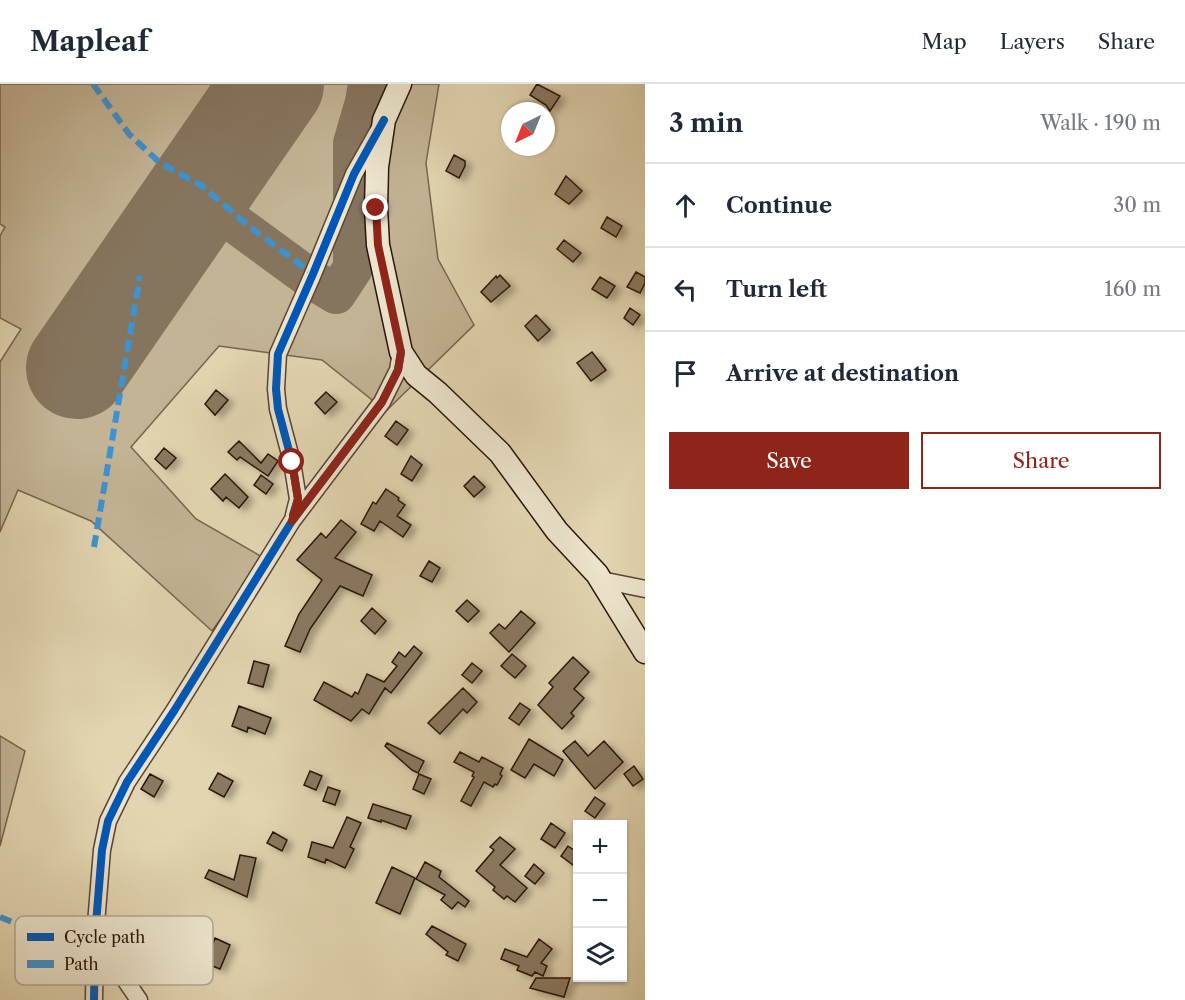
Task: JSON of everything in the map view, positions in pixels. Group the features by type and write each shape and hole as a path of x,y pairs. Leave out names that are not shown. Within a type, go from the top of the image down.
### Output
{"main road":[{"path":"400,84 384,120 377,167 378,245 401,352 416,375 500,453 557,531 597,574 645,652"}],"street":[{"path":"292,521 298,499 292,462 278,409 276,389 278,354 354,174 384,120"},
{"path":"97,916 102,850 108,821 126,782 180,701 292,521 382,402 398,370 401,352"},
{"path":"601,580 645,589"},
{"path":"94,985 94,1000"},
{"path":"129,985 139,1000"}],"shaded area":[{"path":"0,84 439,84 426,163 438,259 474,325 386,411 322,360 219,346 131,447 196,519 264,558 212,631 91,521 18,490 0,532 0,362 21,329 0,318 0,236 5,227 0,224"},
{"path":"0,736 25,751 0,846"}],"building":[{"path":"537,84 560,96 555,104 541,102 530,95"},
{"path":"454,155 465,161 459,178 446,171"},
{"path":"566,176 582,191 569,204 555,194"},
{"path":"607,217 622,226 616,237 601,228"},
{"path":"564,240 581,253 573,262 557,249"},
{"path":"636,272 645,277 640,293 627,287"},
{"path":"500,275 510,286 491,302 481,292 496,276 497,278"},
{"path":"600,277 615,286 607,298 592,289"},
{"path":"630,308 640,315 633,325 624,318"},
{"path":"536,315 550,330 538,341 525,326"},
{"path":"592,352 606,370 591,381 577,363"},
{"path":"216,390 228,400 215,415 205,404"},
{"path":"326,392 337,402 325,414 315,403"},
{"path":"396,421 408,430 397,445 385,436"},
{"path":"239,441 261,463 268,454 278,461 268,476 240,457 237,460 228,452"},
{"path":"164,448 176,458 166,469 155,459"},
{"path":"411,456 422,465 412,481 401,474"},
{"path":"225,474 248,497 239,508 226,497 223,501 211,489"},
{"path":"261,475 273,484 266,494 254,485"},
{"path":"474,476 485,487 474,497 464,486"},
{"path":"386,489 405,505 397,516 411,525 403,537 380,521 374,531 361,524 373,502 376,504"},
{"path":"341,520 356,532 335,558 372,575 363,596 340,586 310,629 300,652 285,646 299,614 322,580 297,560 321,533 326,538"},
{"path":"429,561 440,568 432,582 420,576"},
{"path":"467,600 479,611 468,622 456,611"},
{"path":"372,608 386,621 375,634 361,621"},
{"path":"521,611 535,623 509,652 490,633 499,624 505,629"},
{"path":"414,646 422,653 391,693 385,688 369,714 362,709 351,721 314,700 324,682 352,697 355,692 358,694 367,674 384,682 397,666 392,662 399,652 405,657"},
{"path":"512,654 526,666 515,678 501,666"},
{"path":"573,657 589,672 574,689 584,698 571,713 574,716 562,729 538,705 553,687 549,683"},
{"path":"254,661 269,665 263,687 248,683"},
{"path":"472,663 482,671 472,683 462,675"},
{"path":"463,688 477,702 467,713 463,709 440,734 428,723"},
{"path":"520,703 530,710 519,725 509,718"},
{"path":"239,706 271,718 265,734 248,727 247,732 232,726"},
{"path":"529,739 563,760 554,776 534,764 525,778 511,770"},
{"path":"575,741 588,756 604,741 623,762 595,789 563,751"},
{"path":"387,743 424,761 418,773 385,746"},
{"path":"460,752 479,762 482,757 503,768 497,785 493,787 484,782 471,806 461,801 474,777 472,776 474,772 454,762"},
{"path":"634,766 643,779 633,786 624,774"},
{"path":"310,771 322,776 316,790 304,785"},
{"path":"218,773 233,781 224,797 209,789"},
{"path":"150,774 163,781 154,797 141,789"},
{"path":"419,774 431,779 424,794 413,789"},
{"path":"328,787 340,791 335,805 323,801"},
{"path":"595,797 605,804 595,818 585,811"},
{"path":"373,804 411,816 406,829 368,818"},
{"path":"347,817 361,823 350,847 354,849 345,868 326,859 325,863 308,857 312,842 333,848"},
{"path":"551,823 565,833 555,848 541,839"},
{"path":"273,832 287,840 282,851 267,843"},
{"path":"500,837 515,849 500,865 527,888 515,902 507,896 504,899 493,890 495,887 476,871 494,850 490,847"},
{"path":"568,846 573,850 573,865 561,856"},
{"path":"240,855 256,858 247,897 205,878 209,870 234,880"},
{"path":"425,862 441,871 439,877 469,901 465,907 458,902 452,909 441,900 445,895 416,879"},
{"path":"534,864 544,873 535,884 525,876"},
{"path":"392,867 415,878 400,914 376,903"},
{"path":"432,926 466,944 458,961 446,955 448,952 426,934"},
{"path":"215,938 230,945 220,969 213,966"},
{"path":"539,939 552,949 541,963 547,966 543,976 535,972 532,976 517,970 519,966 501,959 505,949 527,957"},
{"path":"536,978 570,978 564,997 530,988"}],"taxiway":[{"path":"196,195 311,279 336,294 353,268 353,143 368,84"}],"runway":[{"path":"77,368 273,84"}],"marked path":[{"path":"93,84 129,134 159,162 202,186 250,227 313,274"},
{"path":"94,547 140,276"},
{"path":"0,917 15,923"}],"cycle path":[{"path":"293,515 298,499 292,462 278,409 276,389 278,354 354,174 384,120"},
{"path":"97,916 102,850 108,821 127,782 292,521 382,402 398,370 401,352"},
{"path":"94,985 94,1000"}],"route":[{"path":"292,462 298,499 292,521 382,402 398,370 401,352 378,245 376,208"}]}
